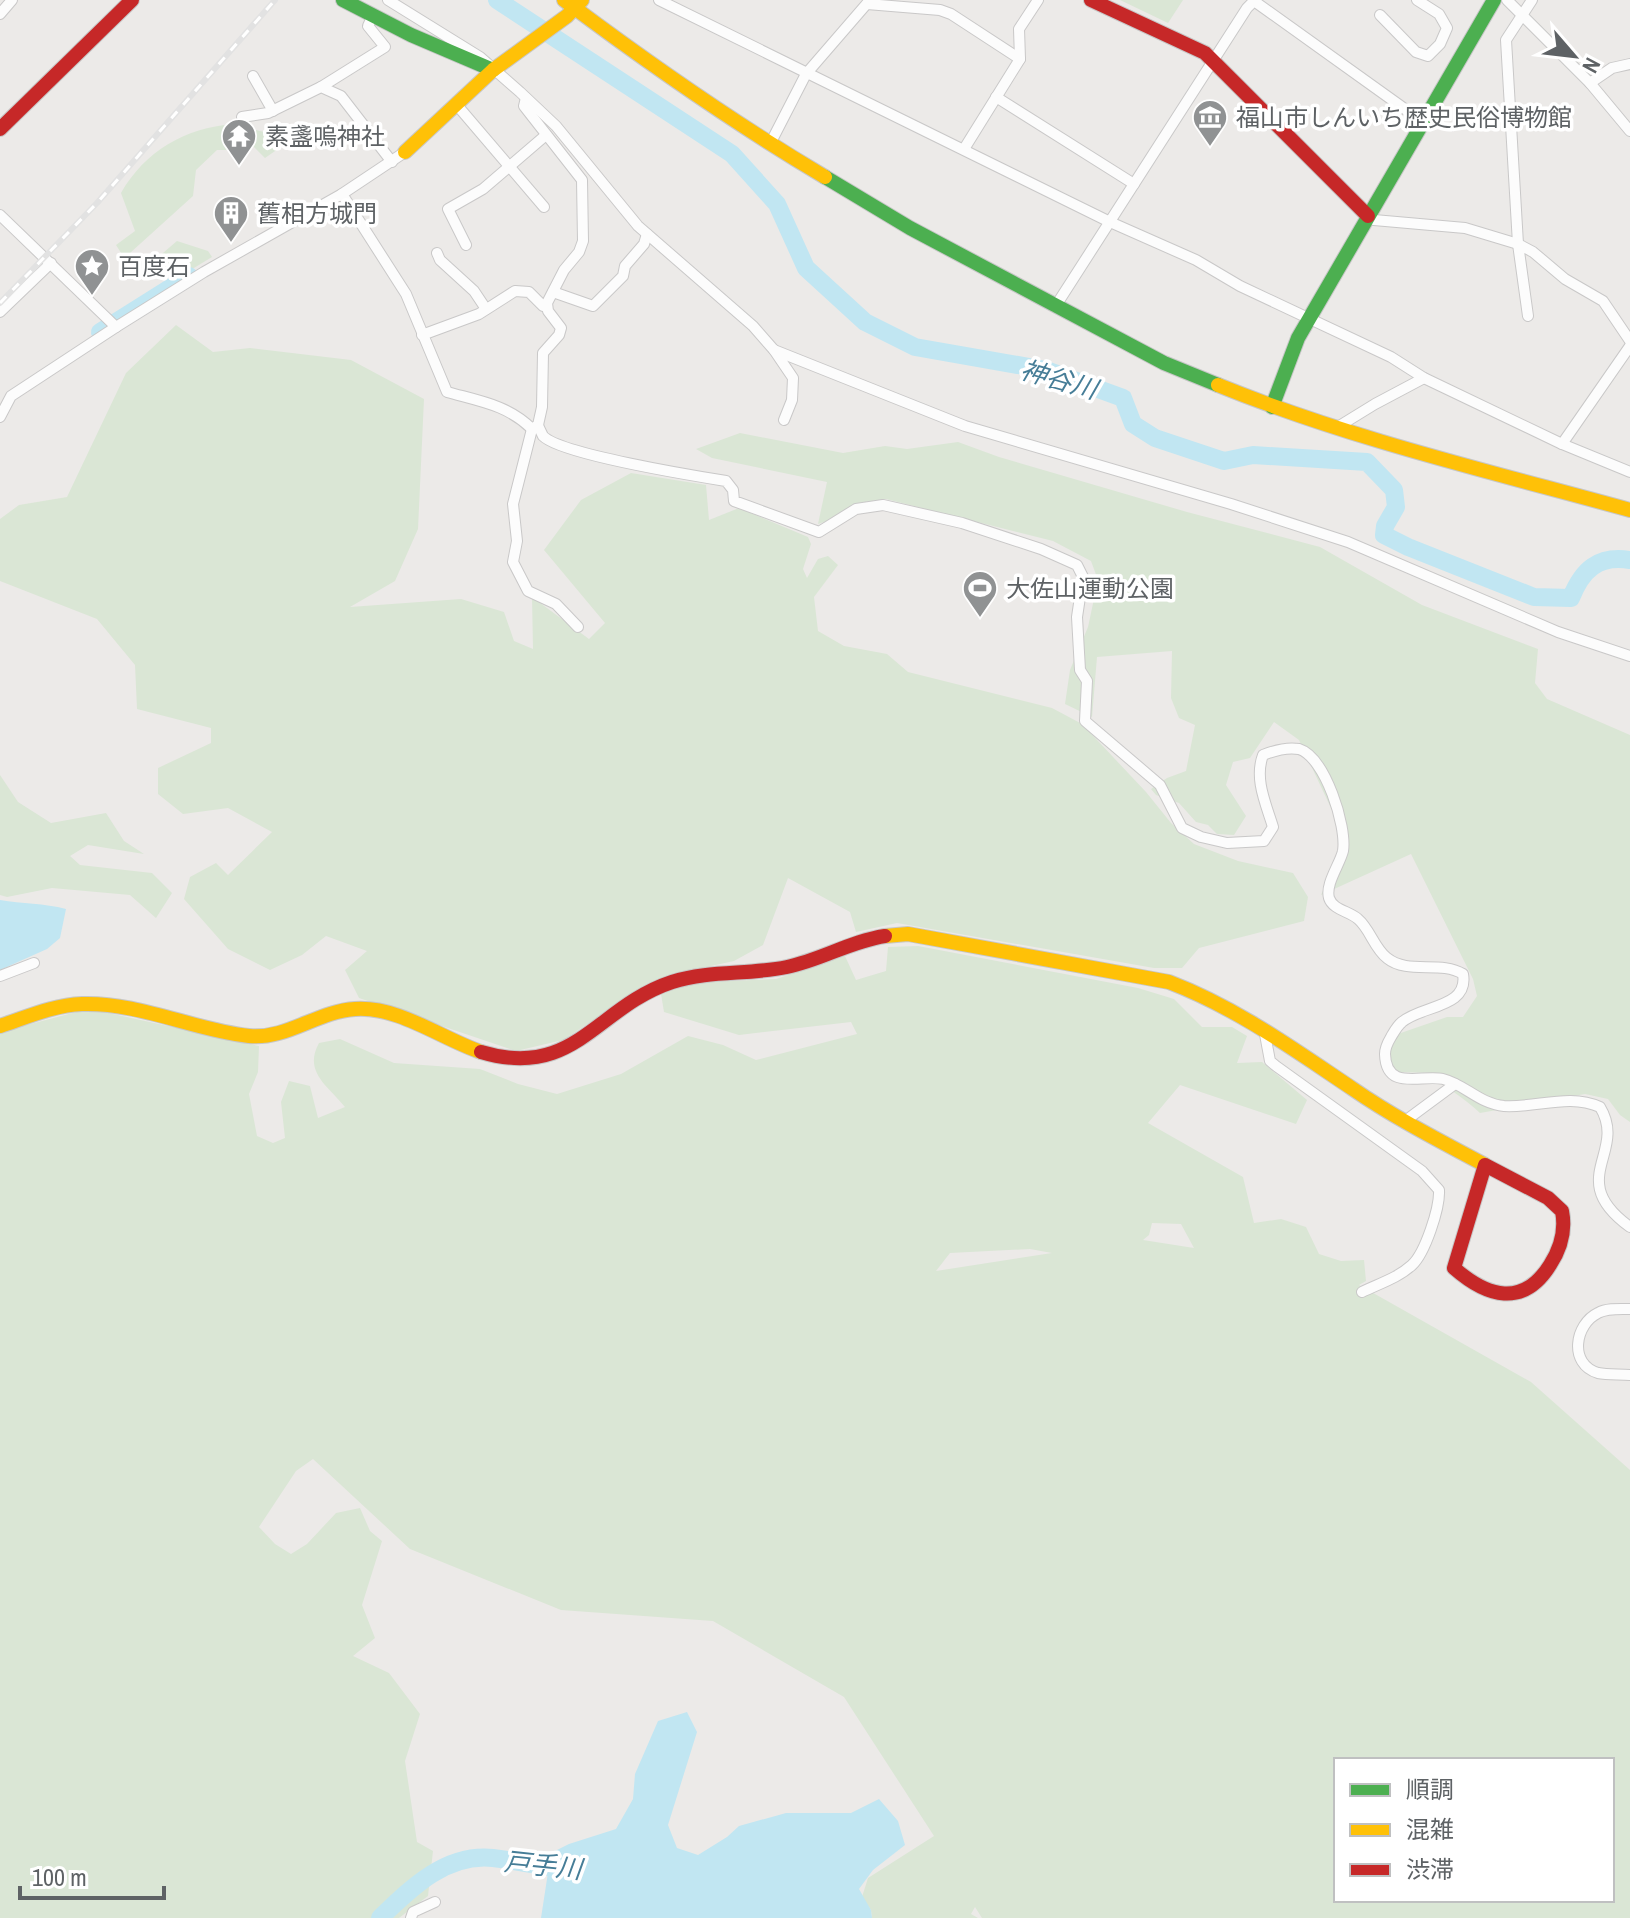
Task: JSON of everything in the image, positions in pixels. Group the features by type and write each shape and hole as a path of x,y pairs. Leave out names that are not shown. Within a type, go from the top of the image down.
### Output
{"street":[{"path":"0,14 12,0"},
{"path":"0,129 132,0"},
{"path":"343,0 493,70"},
{"path":"388,0 480,57 526,98 556,126 647,234 753,326 793,378 792,400 784,420"},
{"path":"659,0 1110,222 1196,260 1240,286 1391,357 1424,378 1562,444 1630,472"},
{"path":"964,149 1020,59 1019,29 1038,0"},
{"path":"1091,0 1205,53 1374,220 1465,228 1518,244 1533,252 1565,279 1603,301 1630,344 1562,444"},
{"path":"1380,15 1416,52 1428,56 1440,44 1447,28 1439,14 1417,0"},
{"path":"1272,407 1308,319 1494,0"},
{"path":"1507,0 1590,83 1630,131"},
{"path":"1528,316 1518,244 1506,40 1532,0"},
{"path":"1055,307 1254,1 1272,5 1423,122"},
{"path":"770,144 806,74 868,2 951,14 1020,59"},
{"path":"0,417 11,396 113,324 342,194 392,162 493,70 572,6 644,60 770,144 910,228 1164,363 1272,407 1336,428 1630,510"},
{"path":"242,117 273,111 321,87 385,47 368,26 373,15"},
{"path":"1590,83 1612,68 1630,64"},
{"path":"253,76 273,111"},
{"path":"321,87 341,96 392,162"},
{"path":"996,97 1134,184"},
{"path":"526,98 524,106 575,167 582,180 583,241 547,307 561,328 559,335 543,353 542,407 513,504 517,541 513,562 528,591 556,604 578,627"},
{"path":"456,104 544,207"},
{"path":"466,245 448,209 483,189 546,135"},
{"path":"342,194 406,294 447,392 503,407 559,445 634,464 726,481 733,490 734,501 819,532 856,509 883,505 962,523 1041,549 1077,565 1083,577 1077,617 1080,670 1087,681 1085,721 1160,785 1182,828 1201,837 1227,843 1264,841 1273,827 1260,781 1259,767 1263,755 1296,748 1308,754 1320,767 1333,796 1342,832 1343,849 1329,897 1339,909 1357,918 1385,957 1406,965 1449,967 1463,974 1465,984 1459,995 1409,1018 1396,1028 1385,1049 1387,1066 1407,1080 1437,1078 1501,1106 1565,1100 1586,1101 1600,1107 1609,1130 1602,1155 1600,1192 1606,1207 1630,1227"},
{"path":"0,215 113,324"},
{"path":"553,292 593,306 623,276 625,266 644,244 647,234"},
{"path":"437,253 440,260 474,291 486,309"},
{"path":"0,312 51,263"},
{"path":"422,335 465,320 515,291 529,292 547,307"},
{"path":"774,350 965,426 1231,504 1348,542 1558,632 1630,656"},
{"path":"1336,428 1424,378"},
{"path":"0,1026 83,1004 116,1007 246,1036 269,1036 337,1010 360,1008 391,1014 486,1054 511,1059 537,1058 559,1051 598,1028 654,988 686,977 804,964 882,934 908,934 1169,982 1198,991 1264,1029 1378,1105 1548,1198 1561,1208 1564,1234 1557,1253 1544,1274 1524,1292 1504,1294 1484,1288 1465,1279 1454,1268 1485,1165"},
{"path":"0,976 34,963"},
{"path":"1264,1029 1270,1061 1287,1077 1422,1171 1439,1190 1440,1199 1430,1228 1413,1264 1362,1292"},
{"path":"1405,1121 1455,1084"},
{"path":"1630,1309 1596,1313 1582,1328 1577,1339 1584,1365 1597,1372 1630,1375"},
{"path":"411,1918 413,1912 435,1902"}],"green space":[{"path":"1120,0 1183,0 1168,23"},
{"path":"233,124 268,133 278,149 265,158 246,139 233,150 217,150 196,170 193,196 123,256 116,245 135,231 121,193 131,178 168,144 215,126"},
{"path":"177,241 208,251 212,257 174,280 156,259"},
{"path":"176,325 213,352 250,348 351,360 424,399 418,529 395,581 350,607 461,599 504,612 514,641 533,649 532,597 589,639 605,623 544,550 581,500 631,473 706,485 709,520 739,508 808,537 811,544 803,569 807,578 818,559 828,556 838,565 814,597 818,631 844,646 887,654 908,672 1052,708 1082,724 1171,823 1194,844 1238,861 1293,873 1308,897 1304,921 1199,948 1182,968 1154,968 897,923 856,932 850,912 788,878 763,945 734,961 674,974 645,986 563,1040 516,1051 359,998 345,970 367,951 326,936 302,955 270,970 228,949 184,899 190,877 216,863 228,875 272,832 228,808 183,814 158,794 158,768 211,743 211,728 137,709 135,665 97,619 0,581 0,519 19,505 67,497 126,373"},
{"path":"740,433 843,453 885,446 907,449 958,442 1187,512 1320,547 1422,605 1538,649 1535,683 1547,699 1630,735 1630,1122 1608,1099 1585,1094 1480,1113 1433,1073 1399,1072 1382,1062 1395,1035 1447,1017 1463,1017 1477,996 1473,979 1411,854 1321,895 1340,855 1339,825 1299,740 1274,722 1250,758 1233,762 1226,785 1246,816 1234,835 1217,834 1208,825 1196,822 1179,803 1156,795 1151,789 1167,778 1186,771 1195,725 1179,718 1171,698 1172,651 1097,657 1092,717 1065,704 1070,670 1088,627 1098,580 1091,561 1053,541 886,499 858,503 833,519 818,524 827,482 712,458 696,449"},
{"path":"0,775 18,802 51,823 106,813 124,841 144,854 88,845 70,856 80,865 152,873 172,893 156,918 130,895 52,888 7,897 0,895"},
{"path":"918,946 1138,988 1174,999 1202,1027 1232,1027 1247,1036 1237,1063 1262,1062 1307,1100 1296,1124 1180,1085 1148,1123 1243,1177 1254,1223 1281,1219 1306,1227 1319,1254 1341,1261 1364,1260 1366,1281 1359,1285 1531,1382 1630,1470 1630,1918 982,1918 975,1907 971,1914 978,1918 872,1918 871,1910 862,1897 868,1878 934,1836 844,1697 713,1621 561,1610 410,1549 313,1459 296,1471 259,1527 275,1544 291,1554 307,1544 336,1513 360,1508 370,1531 382,1541 362,1605 375,1638 353,1656 389,1673 420,1714 405,1761 417,1842 433,1851 428,1896 399,1918 0,1918 0,1032 84,1010 259,1046 258,1072 249,1094 257,1136 273,1143 285,1138 281,1102 289,1081 310,1086 318,1118 345,1107 316,1070 315,1053 319,1043 340,1039 394,1063 480,1069 518,1084 557,1094 621,1074 688,1036 723,1045 756,1060 857,1034 851,1022 739,1035 664,1012 661,994 685,983 776,979 845,956 856,980 886,971 888,947","holes":["1152,1223 1181,1224 1194,1248 1143,1240 1149,1235","1030,1249 1052,1253 936,1271 950,1253"]}],"water":[{"path":"0,900 66,909 60,938 47,949 0,970"},
{"path":"687,1712 697,1732 668,1825 677,1848 698,1855 739,1826 786,1813 851,1813 879,1799 898,1821 905,1845 873,1870 859,1889 872,1918 541,1918 551,1853 616,1829 633,1799 635,1774 658,1721"}],"waterway":[{"name":"神谷川","path":"497,0 732,154 777,204 806,268 865,322 915,347 1046,370 1123,398 1133,424 1155,438 1224,461 1253,455 1367,462 1394,490 1396,507 1385,526 1384,535 1534,597 1571,598 1586,572 1600,562 1630,560"},
{"path":"100,332 189,276"},
{"name":"戸手川","path":"380,1918 430,1875 460,1861 493,1858 573,1870"}],"railway":[{"path":"0,303 97,203 275,0"}],"traffic: fast":[{"path":"343,0 411,35 493,70"},
{"path":"1272,407 1298,338 1494,0"},
{"path":"825,177 910,228 1164,363 1218,385"}],"traffic: slow":[{"path":"564,0 692,92 825,177"},
{"path":"405,152 493,70 567,16 582,0"},
{"path":"1218,385 1370,438 1630,510"},
{"path":"885,936 908,934 1169,982 1241,1017 1385,1110 1485,1165"},
{"path":"0,1026 41,1012 82,1004 124,1007 228,1033 263,1036 341,1011 371,1009 403,1018 481,1052"}],"traffic: jam":[{"path":"0,129 132,0"},
{"path":"1091,0 1205,53 1368,216"},
{"path":"481,1052 513,1058 540,1056 563,1049 623,1007 672,982 787,967 885,936"},
{"path":"1485,1165 1548,1198 1562,1211 1563,1232 1554,1259 1539,1279 1528,1288 1516,1292 1504,1294 1479,1286 1454,1268 1485,1165"}],"place":[{"name":"福山市しんいち歴史民俗博物館","path":"1210,148"},
{"name":"素盞嗚神社","path":"239,167"},
{"name":"舊相方城門","path":"231,244"},
{"name":"百度石","path":"92,297"},
{"name":"大佐山運動公園","path":"980,619"}]}
